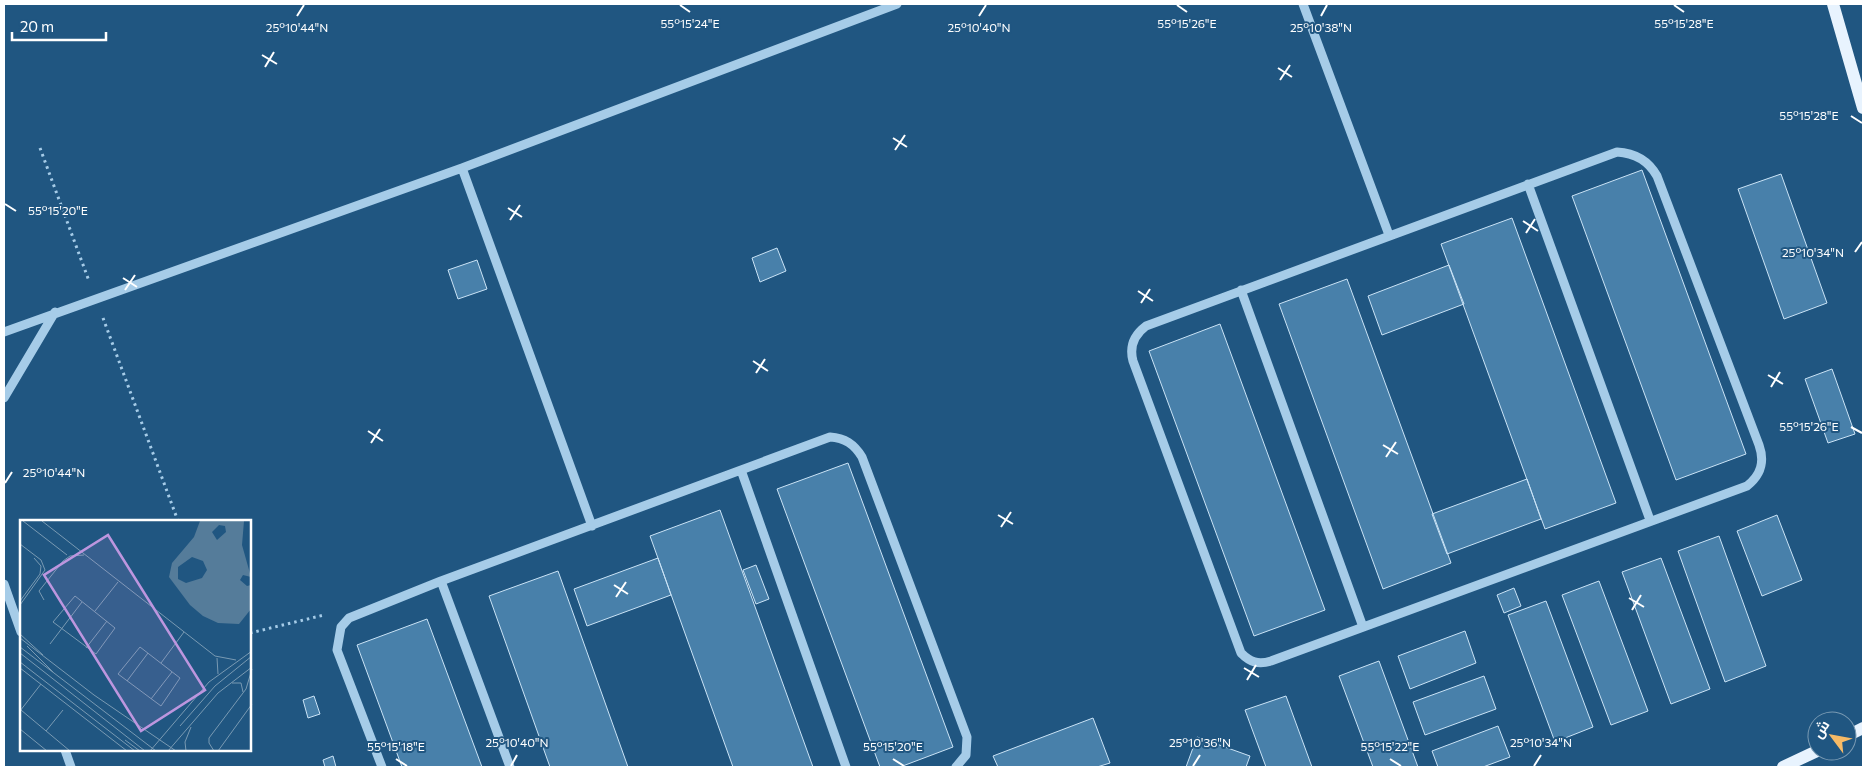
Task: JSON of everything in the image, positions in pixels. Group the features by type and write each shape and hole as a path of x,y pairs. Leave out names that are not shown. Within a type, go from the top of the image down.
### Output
{"main road":[{"path":"1833,4 1863,108"},
{"path":"1783,767 1807,756"}],"lane":[{"path":"4,332 55,312 462,168 897,4"},
{"path":"1303,4 1389,235"},
{"path":"1617,152 1636,156 1652,168 1759,445 1762,460 1761,467 1758,475 1747,486 1650,520 1262,664 1254,663 1241,653 1133,361 1132,345 1135,337 1146,326 1389,235 1617,152"},
{"path":"462,168 592,526"},
{"path":"1528,184 1650,520"},
{"path":"1241,290 1363,627"},
{"path":"4,398 55,312"},
{"path":"382,767 337,650 341,627 349,618 359,612 740,470 830,438 840,438 857,448 967,737 966,755 956,767"},
{"path":"740,470 846,767"},
{"path":"441,581 510,767"},
{"path":"4,584 20,629"},
{"path":"64,751 71,767"}],"path":[{"path":"40,148 178,520"},
{"path":"251,633 322,614 341,627"}],"building":[{"path":"1642,170 1746,454 1676,480 1572,196"},
{"path":"1781,174 1827,303 1784,319 1738,189"},
{"path":"1512,218 1616,503 1545,529 1441,244"},
{"path":"777,248 786,271 760,282 752,258"},
{"path":"477,260 487,289 458,299 448,270"},
{"path":"1449,265 1464,304 1382,335 1368,296"},
{"path":"1347,279 1451,563 1383,589 1279,304"},
{"path":"1220,324 1325,610 1254,636 1149,351"},
{"path":"1832,369 1855,434 1828,443 1805,379"},
{"path":"848,463 953,747 900,767 880,767 777,489"},
{"path":"1527,479 1541,519 1447,554 1432,514"},
{"path":"720,510 813,767 733,767 650,536"},
{"path":"1777,515 1802,580 1762,596 1737,531"},
{"path":"1719,536 1766,666 1725,682 1678,551"},
{"path":"658,558 671,595 587,626 574,589"},
{"path":"1661,558 1710,689 1671,704 1622,572"},
{"path":"756,565 769,599 756,604 743,570"},
{"path":"558,571 628,767 550,767 489,596"},
{"path":"1599,581 1648,711 1611,725 1562,595"},
{"path":"1514,588 1521,606 1504,613 1497,595"},
{"path":"1546,601 1593,727 1555,742 1508,615"},
{"path":"427,619 482,767 402,767 357,645"},
{"path":"1465,631 1476,663 1410,689 1398,656"},
{"path":"1379,661 1418,767 1373,767 1339,676"},
{"path":"1484,676 1496,709 1425,735 1413,702"},
{"path":"314,696 320,714 308,718 303,700"},
{"path":"1286,696 1312,767 1266,767 1245,710"},
{"path":"1093,718 1110,763 1097,767 998,767 993,756"},
{"path":"1498,726 1510,757 1483,767 1438,767 1432,751"},
{"path":"1197,737 1250,756 1246,767 1186,767"},
{"path":"333,756 336,767 325,767 323,760"}]}
